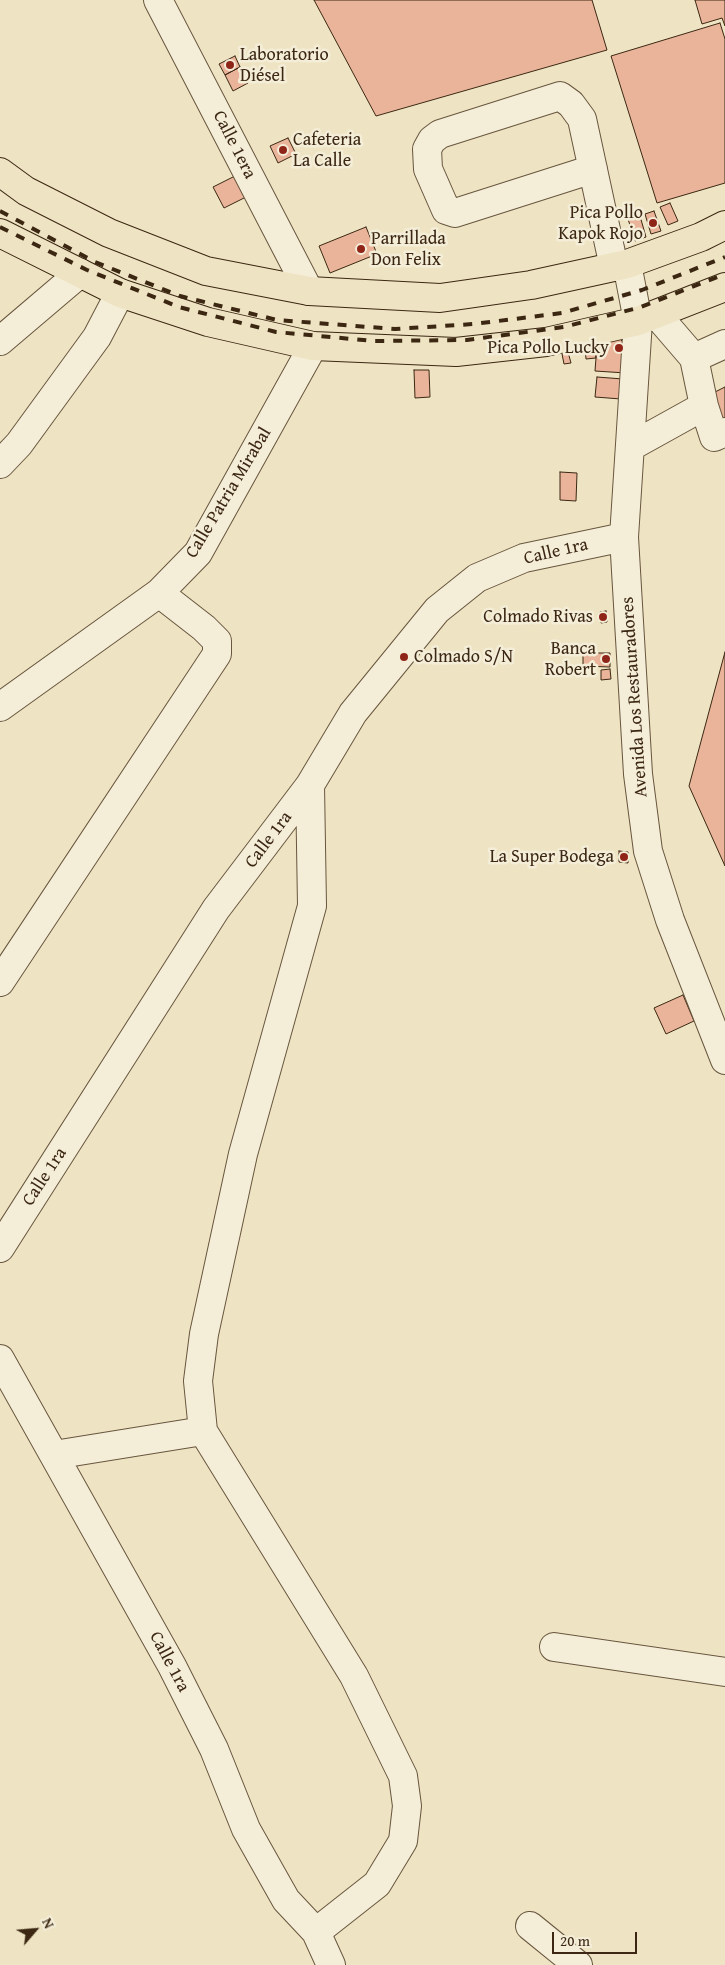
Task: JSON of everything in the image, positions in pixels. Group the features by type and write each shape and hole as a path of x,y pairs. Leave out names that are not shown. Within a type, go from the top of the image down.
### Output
{"main road":[{"path":"0,172 26,191 109,233 206,271 309,291 440,298 531,285 620,266 701,237 725,225"},
{"path":"0,233 120,293 208,322 313,346 456,352 546,342 647,318 725,287"}],"street":[{"name":"Calle 1era","path":"158,0 309,291"},
{"name":"Avenida Los Restauradores","path":"593,168 455,212 446,210 428,169 427,149 432,140 440,134 560,96 572,104 582,119 593,168 620,266 647,318 630,447 624,537 638,774 648,851 670,920 725,1060"},
{"path":"0,341 80,273"},
{"path":"0,464 18,444 92,344 120,293"},
{"path":"647,318 715,354 704,406 714,437 725,432"},
{"name":"Calle Patria Mirabal","path":"0,706 159,593 198,553 313,346"},
{"path":"630,447 704,406"},
{"name":"Calle 1ra","path":"0,1248 216,909 310,785 353,713 437,610 477,578 524,558 624,537"},
{"path":"0,982 217,654 217,641 204,628 159,593"},
{"path":"310,785 312,906 243,1154 204,1334 198,1381 203,1431 354,1676 403,1776 407,1806 403,1841 377,1884 316,1932"},
{"name":"Calle 1ra","path":"0,1359 109,1551 184,1691 214,1749 246,1829 286,1900 316,1932 331,1965"},
{"path":"54,1455 203,1431"},
{"path":"554,1647 725,1672"},
{"path":"530,1926 578,1965"}],"building":[{"path":"314,0 592,0 607,50 376,116"},
{"path":"695,0 725,0 725,26 722,18 702,24"},
{"path":"720,23 725,39 725,183 657,203 611,56"},
{"name":"Laboratorio Diésel","path":"235,56 240,67 225,75 219,64"},
{"path":"240,67 248,83 233,91 225,75"},
{"name":"Cafeteria La Calle","path":"288,138 296,154 278,163 270,146"},
{"path":"239,174 250,195 224,208 213,187"},
{"path":"670,203 678,221 668,225 660,207"},
{"name":"Pica Pollo Kapok Rojo","path":"654,211 661,231 651,234 645,214"},
{"path":"640,216 646,237 635,241 628,219"},
{"path":"366,227 377,254 330,273 319,246"},
{"path":"619,338 627,346 626,373 595,371 595,346"},
{"path":"595,346 596,358 586,359 585,347"},
{"path":"568,352 571,363 564,364 562,354"},
{"path":"414,370 429,370 430,397 415,398"},
{"path":"597,377 623,379 621,399 595,397"},
{"path":"725,387 725,425 707,396"},
{"path":"560,472 577,473 576,501 560,500"},
{"name":"Colmado Rivas","path":"606,611 607,622 601,623 600,612"},
{"path":"725,652 725,866 689,786"},
{"path":"583,653 610,653 610,667 583,666"},
{"path":"610,669 611,679 601,680 601,670"},
{"name":"La Super Bodega","path":"619,851 628,852 628,863 619,862"},
{"path":"683,995 694,1021 666,1034 654,1008"}],"railway":[{"path":"0,211 95,262 180,296 277,320 395,329 474,324 562,313 642,290 725,257"},
{"path":"0,227 87,270 179,307 276,332 374,341 467,340 564,327 641,307 725,274"}],"place":[{"name":"Laboratorio Diésel","path":"230,65"},
{"name":"Cafeteria La Calle","path":"283,150"},
{"name":"Pica Pollo Kapok Rojo","path":"653,223"},
{"name":"Parrillada Don Felix","path":"361,249"},
{"name":"Pica Pollo Lucky","path":"619,348"},
{"name":"Colmado Rivas","path":"603,617"},
{"name":"Colmado S/N","path":"404,657"},
{"name":"Banca Robert","path":"606,659"},
{"name":"La Super Bodega","path":"624,857"}]}
